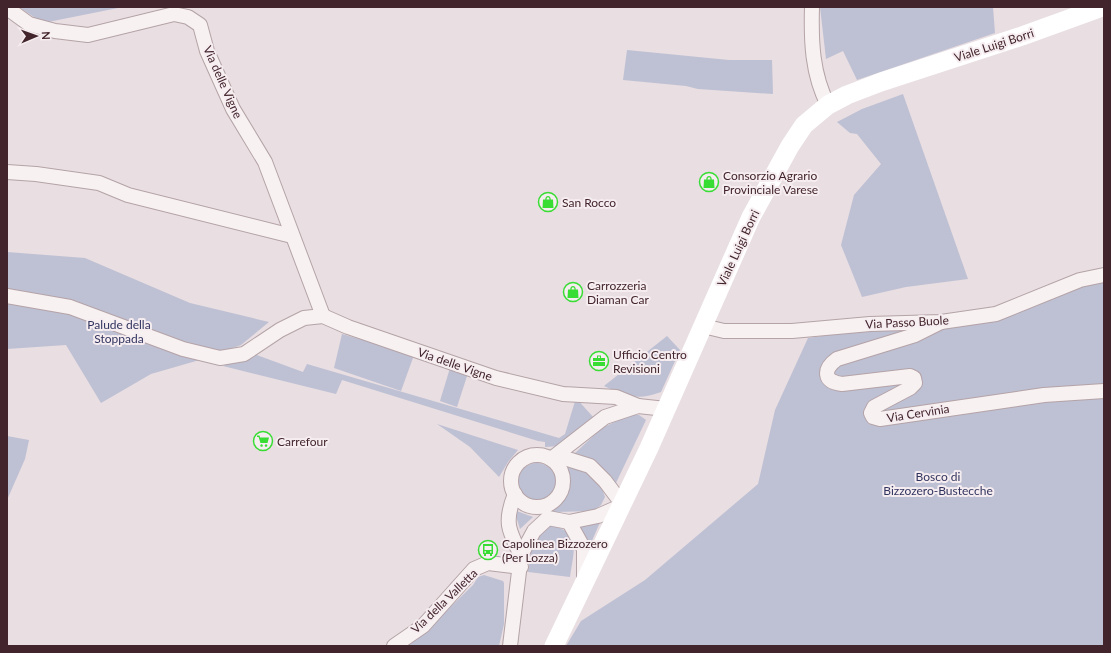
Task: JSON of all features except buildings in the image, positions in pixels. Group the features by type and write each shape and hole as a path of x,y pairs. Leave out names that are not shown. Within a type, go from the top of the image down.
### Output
{"main road":[{"name":"Viale Luigi Borri","path":"554,646 623,505 751,217 790,146 804,125 828,105 847,95 881,82 1022,36 1102,7"}],"street":[{"path":"812,7 812,56 820,90 828,105"},
{"name":"Via delle Vigne","path":"7,8 29,24 55,31 88,35 174,14 188,17 200,25 207,52 233,110 264,162 323,316"},
{"path":"7,172 36,174 99,183 128,195 292,236"},
{"name":"Via Passo Buole","path":"703,326 724,331 792,331 870,324 941,322 996,314 1080,280 1104,275"},
{"name":"Via delle Vigne","path":"7,296 70,308 183,349 220,358 244,354 280,330 304,318 323,316 363,332 496,378 563,394 591,397 616,397 638,406"},
{"name":"Via Cervinia","path":"941,322 915,335 837,359 830,363 827,370 828,377 834,383 842,384 910,376 914,378 914,383 910,388 874,408 871,413 873,417 880,419 1037,396 1104,391"},
{"path":"591,397 605,417"},
{"path":"555,458 605,417 638,406 666,409"},
{"path":"532,456 555,458 590,466 605,481 623,505 598,516 570,522 537,507 528,506 521,501 515,494 512,478 519,464 532,456"},
{"path":"510,646 521,561 534,531 562,489 562,472 555,458"},
{"path":"515,494 508,512 510,534 521,561"},
{"path":"570,522 584,549 584,582"},
{"name":"Via della Valletta","path":"394,646 423,626 474,569 488,563 521,561"}],"green space":[{"path":"19,7 123,7 43,23"},
{"path":"820,7 993,7 995,33 857,80 843,51 826,59"},
{"path":"627,50 729,60 772,60 773,94 698,89 686,86 623,80"},
{"path":"903,94 968,279 906,287 862,297 841,245 854,195 881,164 857,134 850,133 837,122 862,109"},
{"name":"Palude della Stoppada","path":"7,252 85,258 190,303 269,322 241,345 196,361 151,374 101,403 66,345 7,349"},
{"name":"Bosco di Bizzozero-Bustecche","path":"1085,283 1104,283 1104,646 566,646 581,621 645,580 758,484 775,410 808,338 979,313"},
{"path":"342,334 414,355 401,391 334,368"},
{"path":"667,336 680,350 661,392 653,395 638,397 625,395 604,386"},
{"path":"251,353 303,372 307,364 559,438 565,434 576,398 594,418 559,446 545,447 545,442 342,380 336,394 223,366"},
{"path":"450,368 468,373 457,407 440,401"},
{"path":"629,415 639,415 646,420 615,485 574,454 602,428"},
{"path":"437,424 518,450 508,462 499,477 470,447"},
{"path":"7,436 29,440 25,459 7,500"},
{"path":"533,463 541,463 551,468 555,475 555,489 551,496 541,501 533,501 523,496 521,493 518,486 518,478 523,468 526,466"},
{"path":"562,463 589,474 599,483 605,497 601,505 593,511 555,512 551,510 560,499 565,489 566,483"},
{"path":"514,510 533,517 520,529"},
{"path":"601,520 588,550 576,524"},
{"path":"549,525 560,528 567,532 571,537 574,550 570,577 528,572 531,551 535,540"},
{"path":"484,575 503,581 504,583 504,624 499,646 405,646 426,631 473,585 478,577"}],"place":[{"name":"Consorzio Agrario Provinciale Varese","path":"709,182"},
{"name":"San Rocco","path":"548,202"},
{"name":"Carrozzeria Diaman Car","path":"573,292"},
{"name":"Ufficio Centro Revisioni","path":"599,361"},
{"name":"Carrefour","path":"263,441"},
{"name":"Capolinea Bizzozero (Per Lozza)","path":"488,550"}]}
